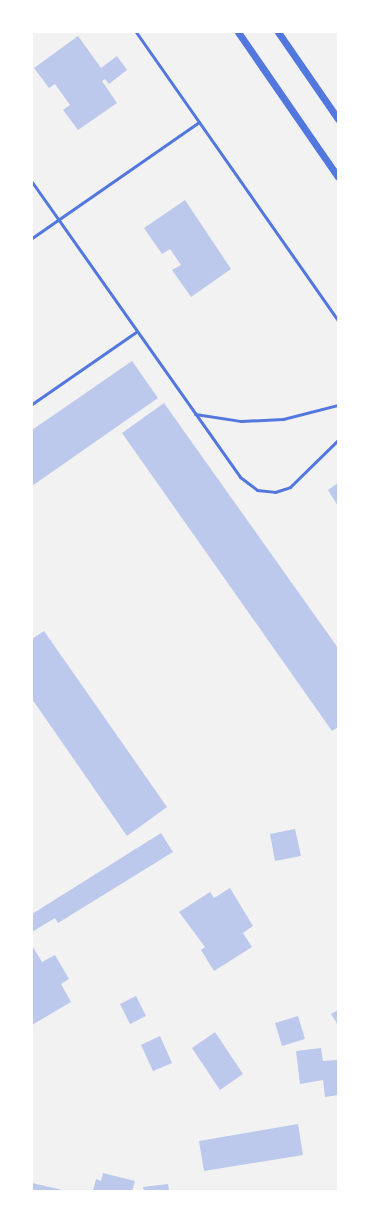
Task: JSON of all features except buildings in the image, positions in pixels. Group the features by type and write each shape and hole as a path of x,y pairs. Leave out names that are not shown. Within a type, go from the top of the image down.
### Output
{"street":[{"path":"238,32 338,177"},
{"path":"278,32 338,119"}],"lane":[{"path":"136,32 338,321"},
{"path":"32,238 199,122"},
{"path":"32,182 57,220 240,477 257,490 275,492 290,487 338,440"},
{"path":"32,404 136,332"},
{"path":"195,414 214,419 262,420 338,405"}]}
